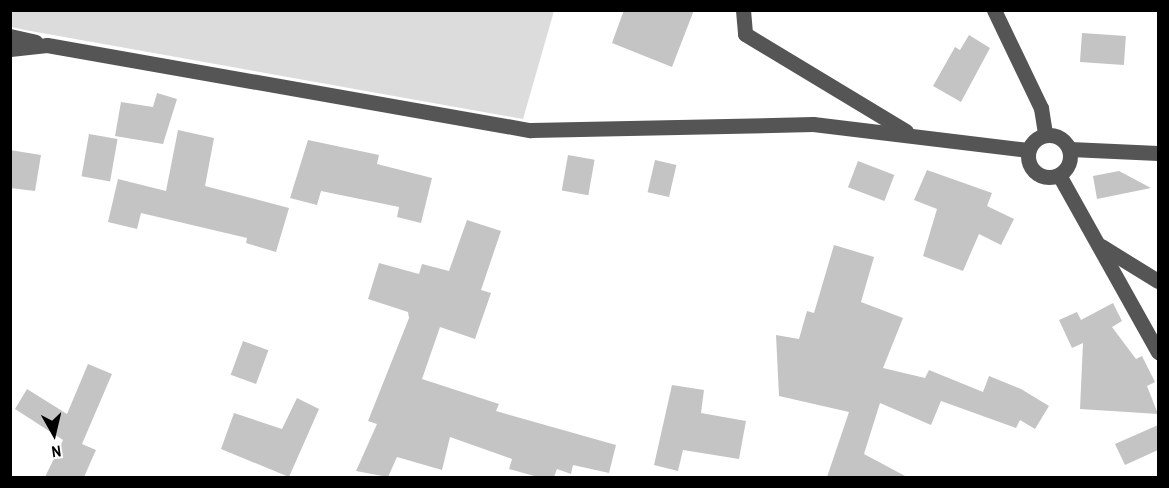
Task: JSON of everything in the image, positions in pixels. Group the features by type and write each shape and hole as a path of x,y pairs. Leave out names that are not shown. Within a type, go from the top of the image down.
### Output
{"street":[{"path":"743,10 745,34 912,134"},
{"path":"994,10 1041,108 1045,134"},
{"path":"10,36 47,45 531,130 813,124 912,134 1028,150"},
{"path":"10,49 47,45"},
{"path":"1028,150 1045,134"},
{"path":"1028,150 1032,169 1049,177 1059,175 1070,159 1070,149 1065,140 1045,134"},
{"path":"1070,149 1158,153"},
{"path":"1059,175 1158,352"},
{"path":"1098,245 1158,281"}],"shaded area":[{"path":"10,11 554,11 523,119 25,30 11,27"}],"building":[{"path":"624,10 694,10 672,67 612,43"},
{"path":"1082,33 1126,36 1124,65 1080,62"},
{"path":"969,35 990,48 961,102 933,86 955,47 960,50"},
{"path":"157,93 177,99 163,144 115,136 121,102 153,107"},
{"path":"178,130 214,138 205,186 289,208 276,252 246,243 247,238 141,213 137,229 108,222 118,179 166,191"},
{"path":"89,134 118,139 110,181 82,176"},
{"path":"308,140 379,155 377,164 432,178 421,223 397,217 399,207 321,191 317,205 290,198"},
{"path":"10,150 41,155 35,191 10,188"},
{"path":"568,155 595,160 588,195 562,190"},
{"path":"655,160 676,165 669,197 648,192"},
{"path":"858,161 894,175 884,201 848,187"},
{"path":"927,170 992,193 987,206 1014,219 1001,245 979,234 963,271 923,256 937,209 914,200"},
{"path":"1119,171 1151,188 1097,199 1093,176"},
{"path":"467,220 501,231 481,290 491,293 475,339 440,327 422,379 499,404 496,411 616,445 609,473 573,465 571,474 557,469 554,477 538,477 509,469 512,459 450,437 442,470 397,457 388,477 356,471 377,424 368,421 409,318 408,312 368,299 379,263 419,274 422,264 449,271"},
{"path":"834,245 874,257 861,302 903,318 883,368 925,378 929,370 983,392 989,376 1021,389 1049,406 1035,429 1020,420 1016,428 941,401 931,425 880,403 864,454 907,477 827,477 849,412 779,396 776,335 799,339 807,311 814,313"},
{"path":"1113,303 1122,321 1112,327 1136,359 1142,356 1155,382 1147,386 1158,414 1080,409 1083,343 1072,348 1059,320 1077,312 1081,320"},
{"path":"243,341 268,350 256,384 231,375"},
{"path":"88,364 112,374 82,444 96,450 84,477 45,477 63,440 15,409 27,389 67,414"},
{"path":"672,385 704,390 701,413 746,421 739,459 683,450 678,471 654,465"},
{"path":"297,398 319,409 289,477 221,449 234,413 282,429"},
{"path":"1158,425 1158,450 1125,465 1115,444"}]}
